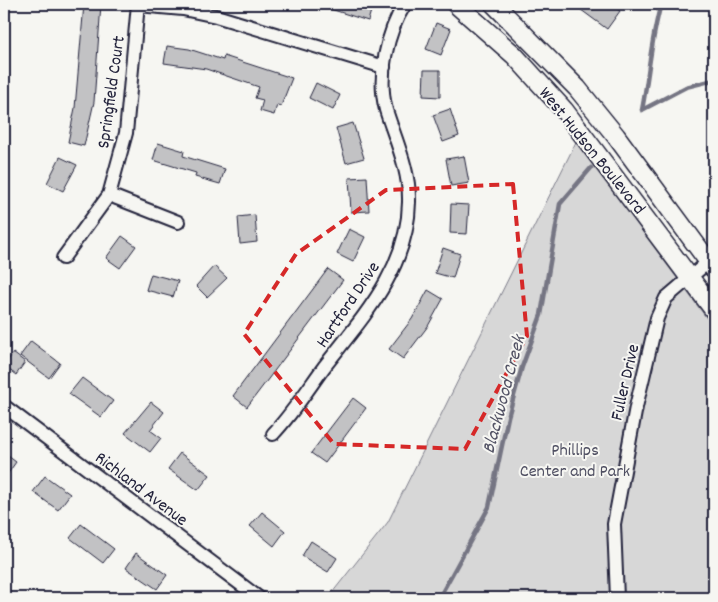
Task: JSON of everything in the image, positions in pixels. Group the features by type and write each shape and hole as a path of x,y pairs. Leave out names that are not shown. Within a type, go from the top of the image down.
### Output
{"main road":[{"name":"West Hudson Boulevard","path":"456,4 514,55 564,110 714,310"},
{"name":"West Hudson Boulevard","path":"494,4 577,88 616,136 712,263"}],"street":[{"name":"Hartford Drive","path":"273,434 380,295 398,260 407,224 409,201 405,168 386,108 384,67 392,32 406,4"},
{"path":"138,5 183,9 216,16 384,67"},
{"name":"Springfield Court","path":"63,258 109,195 126,133 138,5"},
{"path":"109,195 178,222"},
{"name":"Fuller Drive","path":"617,598 614,524 636,407 660,310 666,298 690,276 712,263"},
{"name":"Richland Avenue","path":"4,406 259,598"}],"highlighted area":[{"path":"513,184 527,336 465,449 334,444 244,334 296,254 386,190"}],"green space":[{"name":"Phillips Center and Park","path":"576,142 714,328 714,598 328,598 388,522"}],"building":[{"path":"84,4 101,4 94,102 84,146 68,142 75,108"},
{"path":"321,4 373,4 368,21 321,6"},
{"path":"573,4 610,4 620,11 607,29"},
{"path":"436,23 451,29 441,55 426,49"},
{"path":"167,46 189,49 223,60 224,56 292,78 281,106 277,105 274,115 260,111 263,100 255,98 259,87 206,69 164,63"},
{"path":"424,70 440,70 440,97 423,96"},
{"path":"316,83 340,95 333,110 309,98"},
{"path":"450,109 459,136 443,142 433,115"},
{"path":"353,123 364,158 346,163 336,128"},
{"path":"158,143 184,151 183,156 225,169 220,184 195,177 196,173 153,160"},
{"path":"464,156 469,183 451,186 446,159"},
{"path":"60,157 77,165 63,191 47,183"},
{"path":"367,177 369,211 351,212 349,178"},
{"path":"451,204 469,205 467,234 450,233"},
{"path":"255,215 257,242 240,244 238,217"},
{"path":"349,229 365,237 353,262 337,254"},
{"path":"122,236 136,246 120,268 106,258"},
{"path":"443,248 460,254 453,278 435,273"},
{"path":"214,266 227,278 207,297 196,286"},
{"path":"328,269 343,280 247,407 233,396"},
{"path":"151,274 178,281 173,297 146,290"},
{"path":"428,290 443,299 428,326 403,359 389,349 412,319"},
{"path":"31,341 60,363 49,378 20,356"},
{"path":"13,353 25,362 16,375 4,366"},
{"path":"82,378 113,401 101,417 69,394"},
{"path":"353,398 366,408 325,463 311,453"},
{"path":"151,402 164,412 150,430 161,438 150,452 125,433"},
{"path":"4,453 16,462 4,479"},
{"path":"180,453 210,475 198,490 168,469"},
{"path":"45,476 70,494 58,510 33,492"},
{"path":"262,512 285,531 274,546 250,526"},
{"path":"81,524 114,549 103,563 70,538"},
{"path":"311,541 337,558 328,572 302,556"},
{"path":"136,553 167,575 157,589 126,568"}],"waterway":[{"name":"Blackwood Creek","path":"642,110 652,43 661,4"},
{"path":"642,110 686,87 714,80"},
{"name":"Blackwood Creek","path":"439,598 489,507 508,417 522,367 541,315 560,204 591,168"}]}
